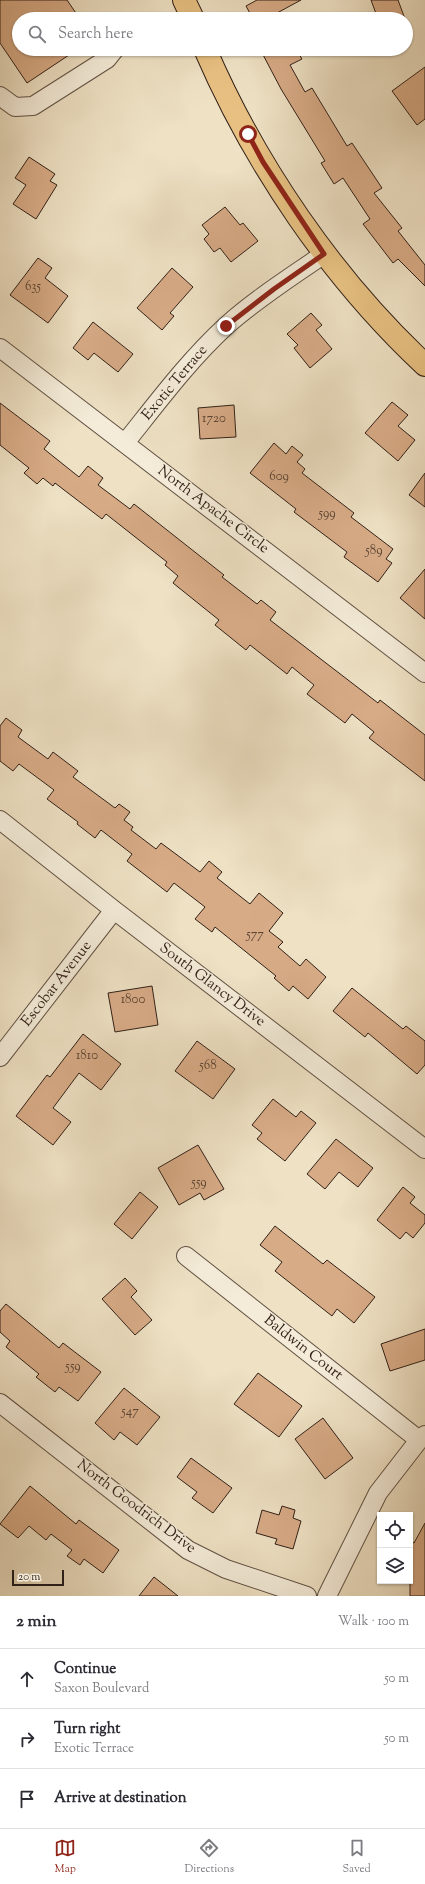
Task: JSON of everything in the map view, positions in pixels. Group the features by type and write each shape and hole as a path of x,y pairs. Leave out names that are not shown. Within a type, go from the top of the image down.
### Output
{"main road":[{"path":"184,0 190,12"},
{"path":"209,56 215,71 263,162 324,254 394,336 425,365"}],"street":[{"path":"0,96 15,107 33,106 107,60 110,56"},
{"name":"Exotic Terrace","path":"125,443 190,363 226,326 274,289 324,254"},
{"name":"North Apache Circle","path":"0,348 425,673"},
{"name":"South Glancy Drive","path":"0,820 114,910 425,1148"},
{"name":"Escobar Avenue","path":"0,1057 114,910"},
{"name":"Baldwin Court","path":"186,1256 422,1438"},
{"name":"North Goodrich Drive","path":"0,1403 188,1550 226,1569 307,1596"},
{"path":"327,1596 378,1493 422,1438"}],"building":[{"path":"0,0 67,0 75,12 12,12 12,56 68,56 27,83 0,43"},
{"path":"257,0 301,0 279,12 249,12 246,6"},
{"path":"371,0 398,0 402,12 375,12"},
{"path":"264,56 300,56 302,59 290,65 305,92 312,88 347,146 352,143 382,188 374,193 402,228 398,231 425,265 425,286 398,259 393,263 363,224 370,219 343,178 334,184 321,163 325,161 281,89"},
{"path":"425,67 425,119 417,125 392,91"},
{"path":"29,157 55,174 50,181 57,185 36,219 13,204 26,185 15,178"},
{"path":"225,207 240,225 243,223 258,241 231,262 220,248 214,252 204,239 209,234 202,225"},
{"path":"38,258 52,268 45,278 68,296 48,323 10,295"},
{"path":"172,268 193,287 170,313 174,316 162,330 137,308"},
{"path":"311,313 322,325 316,330 332,349 310,368 294,348 298,345 287,334"},
{"path":"93,322 133,354 118,372 94,353 88,360 73,348"},
{"path":"392,402 408,415 398,426 415,440 398,461 365,433"},
{"path":"0,403 50,441 44,449 79,477 88,466 103,478 98,485 130,509 134,504 224,575 222,577 257,604 261,600 276,612 270,620 378,703 380,700 425,735 425,781 369,738 374,732 352,714 345,723 307,694 314,685 292,667 287,674 250,645 246,650 215,625 219,620 173,583 178,576 165,565 167,562 106,514 102,519 55,483 53,486 43,478 37,484 24,473 29,468 0,445"},
{"path":"234,405 236,437 200,439 198,408"},
{"path":"274,443 286,454 292,446 303,455 297,462 305,469 302,473 354,513 351,517 393,549 386,559 392,563 378,582 344,557 347,552 294,512 296,509 250,473"},
{"path":"425,473 425,507 409,495"},
{"path":"425,569 425,619 400,598"},
{"path":"6,718 22,730 18,737 48,759 53,752 78,771 73,777 115,808 119,804 130,812 124,820 133,827 131,830 156,849 161,843 200,872 209,861 222,872 217,878 250,904 259,893 283,913 269,931 283,942 278,947 300,966 306,959 326,977 308,999 293,986 289,991 274,978 276,976 215,927 212,932 195,919 205,907 174,883 167,892 127,861 132,854 101,830 95,838 77,824 78,822 47,799 54,790 19,764 13,771 0,761 0,726"},
{"path":"152,986 158,1025 115,1032 108,993"},
{"path":"352,988 403,1029 406,1026 425,1041 425,1065 417,1074 368,1033 365,1037 333,1011"},
{"path":"83,1034 121,1064 101,1090 79,1073 53,1108 71,1122 53,1145 16,1116 47,1075 50,1077"},
{"path":"197,1041 235,1069 213,1099 175,1071"},
{"path":"273,1099 296,1117 301,1111 316,1123 285,1161 257,1139 262,1133 252,1125"},
{"path":"336,1139 373,1168 358,1187 339,1172 325,1189 307,1174"},
{"path":"198,1145 224,1189 204,1200 200,1193 179,1205 158,1168"},
{"path":"403,1187 415,1197 410,1203 425,1215 425,1223 413,1238 406,1232 400,1239 377,1220"},
{"path":"140,1192 158,1207 132,1239 114,1224"},
{"path":"275,1226 323,1264 327,1260 375,1297 354,1323 337,1309 332,1316 275,1271 282,1262 260,1245"},
{"path":"125,1278 137,1291 131,1297 152,1320 135,1335 102,1299"},
{"path":"6,1304 59,1348 63,1343 101,1372 78,1401 59,1387 55,1392 36,1377 39,1374 6,1347 10,1341 0,1332 0,1311"},
{"path":"425,1329 425,1360 390,1371 381,1344"},
{"path":"258,1373 302,1406 279,1437 234,1404"},
{"path":"124,1388 160,1417 137,1445 120,1432 114,1440 95,1423"},
{"path":"323,1418 353,1458 325,1479 295,1439"},
{"path":"191,1458 232,1488 213,1513 192,1498 197,1492 177,1477"},
{"path":"30,1486 76,1524 79,1520 119,1550 103,1573 84,1559 80,1565 67,1556 72,1550 51,1534 46,1540 29,1526 18,1538 0,1524"},
{"path":"282,1506 295,1510 293,1518 301,1521 293,1549 275,1544 277,1539 256,1533 262,1510 279,1515"},
{"path":"425,1523 425,1596 410,1596 410,1584 413,1584 413,1542 414,1543"},
{"path":"154,1577 178,1596 139,1596"}],"route":[{"path":"226,326 274,289 324,254 263,162 248,134"}]}
